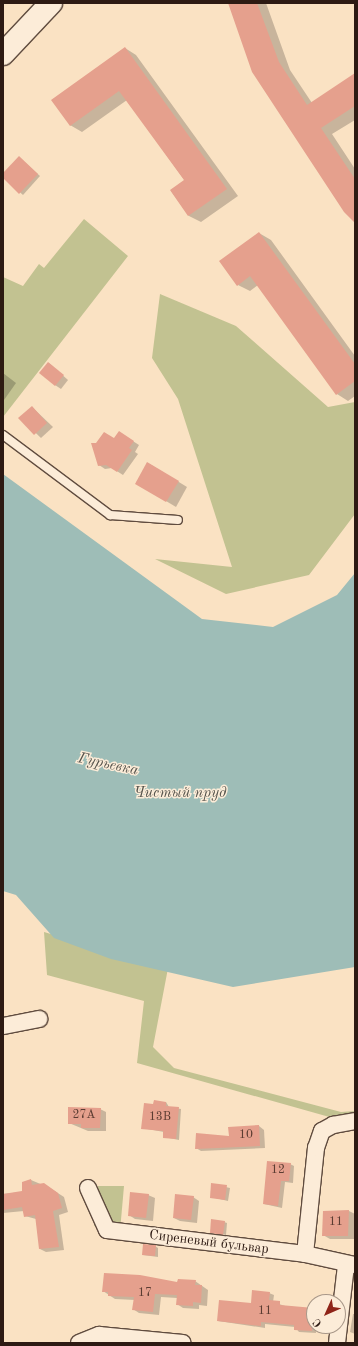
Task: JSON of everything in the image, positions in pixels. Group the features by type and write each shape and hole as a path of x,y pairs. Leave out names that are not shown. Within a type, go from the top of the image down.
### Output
{"main road":[{"path":"3,53 51,3"}],"street":[{"path":"3,1026 39,1019"},
{"path":"306,1254 316,1148 322,1131 333,1125 355,1121"},
{"name":"Сиреневый бульвар","path":"88,1188 107,1230 306,1254 350,1265"},
{"path":"337,1343 350,1265"},
{"path":"79,1343 99,1335 183,1343"}],"lane":[{"path":"3,435 110,515 178,520"}],"green space":[{"path":"84,219 128,256 3,417 3,277 23,286 39,264 44,268"},
{"path":"160,294 236,326 328,407 355,402 355,514 309,575 226,594 155,559 232,567 178,399 152,358"},
{"path":"44,932 116,953 169,963 153,1047 174,1068 341,1112 355,1111 355,1115 333,1118 137,1063 144,1001 47,975"},
{"path":"98,1186 124,1186 120,1231 94,1226"}],"water":[{"name":"Чистый пруд","path":"3,474 202,619 273,627 337,595 355,573 355,967 233,987 111,959 54,938 16,895 3,891"}],"building":[{"path":"228,3 257,3 279,62 307,105 355,73 355,106 321,128 355,179 355,223 344,212 252,72"},
{"path":"125,47 227,189 188,216 170,190 184,180 119,91 70,126 51,100"},
{"path":"19,156 38,174 19,194 3,178 3,173"},
{"path":"259,232 355,364 355,381 336,395 250,276 237,286 219,261"},
{"path":"48,362 64,375 55,386 39,373"},
{"path":"32,406 47,423 34,435 18,418"},
{"path":"119,431 134,441 129,448 132,450 117,472 106,465 98,466 91,443 96,443 104,432 114,438"},
{"path":"147,462 179,481 166,502 135,484"},
{"path":"154,1100 166,1102 166,1106 179,1107 176,1139 163,1138 163,1131 141,1129 144,1103 153,1104"},
{"path":"68,1107 101,1108 100,1128 81,1128 81,1124 68,1124"},
{"path":"259,1125 260,1146 195,1149 196,1133 229,1136 228,1127"},
{"path":"267,1161 291,1163 289,1181 281,1181 278,1206 263,1204"},
{"path":"31,1179 32,1185 44,1183 58,1193 62,1208 53,1211 59,1247 39,1249 35,1215 24,1217 22,1207 3,1210 3,1194 22,1191 22,1182"},
{"path":"211,1183 227,1185 225,1200 210,1198"},
{"path":"130,1192 149,1194 146,1218 128,1216"},
{"path":"175,1194 194,1196 191,1220 173,1218"},
{"path":"349,1210 348,1236 322,1236 323,1211"},
{"path":"211,1219 225,1221 223,1235 210,1233"},
{"path":"143,1244 156,1245 155,1256 142,1255"},
{"path":"104,1273 140,1275 177,1282 178,1279 196,1280 195,1285 202,1285 201,1303 193,1302 193,1306 176,1305 177,1295 155,1294 153,1312 132,1310 134,1297 108,1296 108,1292 102,1292"},
{"path":"252,1290 270,1292 269,1300 280,1301 280,1305 306,1307 306,1331 294,1330 294,1325 261,1322 261,1326 217,1321 219,1300 251,1303"}],"water label":[{"name":"Гурьевка","path":"108,765"}]}
